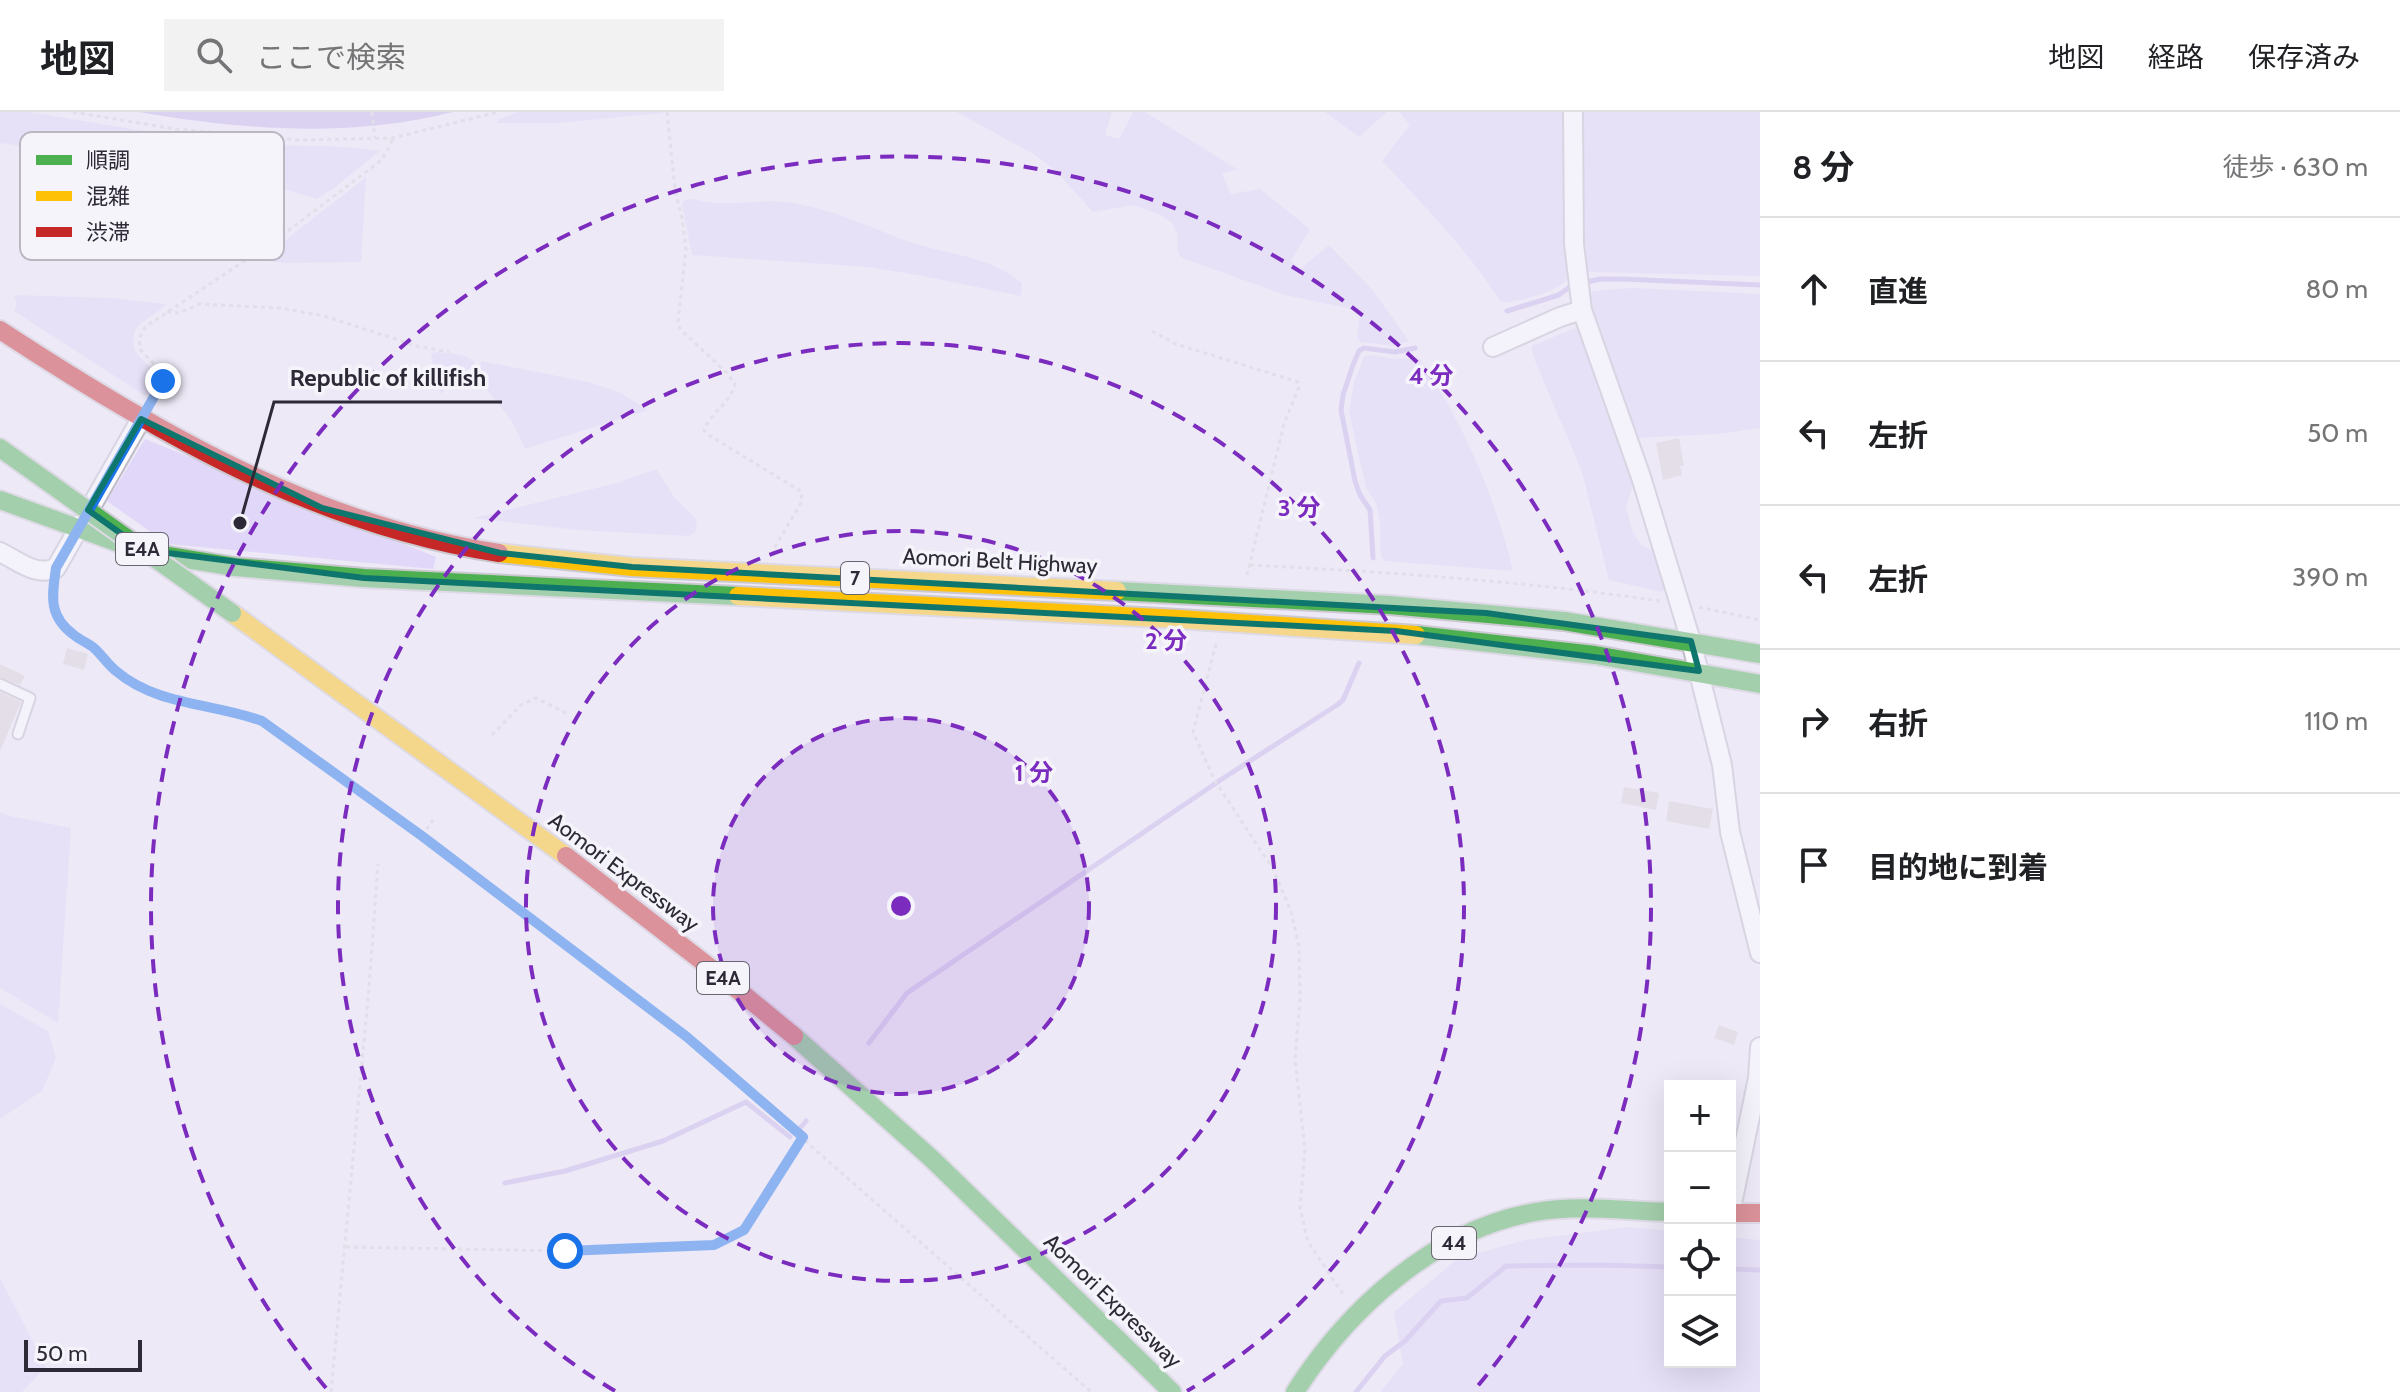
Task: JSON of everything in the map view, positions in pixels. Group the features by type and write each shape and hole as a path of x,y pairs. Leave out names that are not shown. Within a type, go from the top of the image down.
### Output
{"main road":[{"name":"Aomori Belt Highway","path":"0,330 167,435 276,490 322,508 440,542 560,561 1486,613 1564,621 1760,654"},
{"name":"Aomori Expressway","path":"0,448 626,900 784,1027 938,1164 1172,1392"},
{"name":"7","path":"0,500 76,530 195,561 348,577 1396,631 1579,652 1760,684"},
{"name":"44","path":"1295,1392 1305,1373 1355,1313 1428,1256 1494,1223 1535,1212 1664,1212"},
{"path":"1736,1213 1760,1213"}],"street":[{"path":"1573,112 1574,244 1582,310 1641,477 1691,641 1722,765 1730,832 1760,953"},
{"path":"1493,347 1582,310"},
{"path":"0,552 33,570 46,572 56,568 141,419"},
{"path":"1736,1184 1758,1078 1760,1047"}],"lane":[{"path":"0,684 30,698 18,734"}],"path":[{"path":"73,112 210,132"},
{"path":"372,112 375,138"},
{"path":"284,139 393,138 498,112"},
{"path":"667,112 675,189 686,249 678,322 680,329 735,384 731,396 708,421 704,430 802,492 801,503 773,550 770,574"},
{"path":"284,233 378,163 393,138"},
{"path":"141,419 163,381 162,370 140,349 139,339 145,327 246,260"},
{"path":"167,312 179,313 200,304 280,308 324,316 417,346 449,352"},
{"path":"1152,331 1176,344 1298,382 1299,387 1284,424 1240,597"},
{"path":"1250,565 1510,583 1680,604 1760,620"},
{"path":"56,568 51,601 58,617 71,633 93,647 116,672 156,694 262,721 422,836 687,1037 1091,1392"},
{"path":"1221,621 1193,732 1215,781 1273,869 1291,911 1299,947 1300,973 1295,1042 1305,1150 1300,1208 1308,1242 1355,1313"},
{"path":"492,735 521,705 536,698 568,714"},
{"path":"422,836 433,820"},
{"path":"331,1392 378,864"},
{"path":"345,1247 565,1251 714,1245 744,1230 803,1137"}],"highlighted area":[{"path":"141,419 322,508 500,553 632,567 1486,613 1691,641 1699,671 1396,631 364,578 144,550 88,510"}],"shaded area":[{"path":"0,112 27,112 152,132 20,132 20,146 0,143"},
{"path":"139,112 453,112 375,126 296,128 217,123"},
{"path":"518,112 663,113 558,123 496,123"},
{"path":"957,112 1112,112 1105,135 1119,139 1133,112 1145,112 1237,169 1222,174 1231,194 1260,189 1310,229 1291,261 1300,269 1329,245 1371,288 1409,341 1395,346 1360,342 1357,337 1360,315 1352,309 1285,295 1182,258 1178,253 1177,233 1172,223 1161,215 1134,205 1093,212 1057,172 1035,155"},
{"path":"1325,112 1387,112 1359,137"},
{"path":"1399,112 1568,112 1570,276 1558,287 1538,295 1501,302 1460,247 1382,161 1410,125"},
{"path":"1581,112 1760,112 1760,276 1585,272"},
{"path":"284,145 380,151 334,188 316,199 284,189"},
{"path":"366,177 361,262 283,263 260,260 284,260 284,241"},
{"path":"684,200 716,203 785,202 832,213 922,246 995,267 1022,283 1021,296 868,267 692,255 682,205"},
{"path":"1632,288 1760,294 1760,428 1718,434 1634,438 1587,301 1593,291"},
{"path":"14,296 110,298 166,304 140,325 134,334 133,344 137,352 156,377 148,395 14,311 17,304"},
{"path":"1576,328 1583,334 1636,477 1626,506 1632,530 1641,545 1654,551 1660,561 1668,588 1662,592 1609,580 1582,472 1533,356 1531,346"},
{"path":"431,354 462,355 475,364 440,394"},
{"path":"1371,355 1395,359 1419,358 1435,382 1476,460 1497,515 1513,571 1385,561 1381,557 1380,521 1376,503 1366,488 1349,412 1354,382 1364,357"},
{"path":"481,361 588,382 619,392 648,410 525,449 510,419 484,385"},
{"path":"145,439 436,557 433,569 168,544 107,501"},
{"path":"657,470 674,497 695,518 695,532 689,536 577,530 474,518 617,483"},
{"path":"0,812 71,828 58,1023 0,988"},
{"path":"0,1004 48,1031 56,1058 42,1091 0,1119"},
{"path":"1629,1227 1664,1230 1664,1368 1736,1368 1736,1238 1760,1240 1760,1392 1380,1392 1403,1364 1394,1312 1457,1259 1525,1240"},
{"path":"0,1278 46,1367 22,1392 0,1392"}],"building":[{"path":"1679,438 1684,466 1680,466 1682,475 1663,480 1656,443"},
{"path":"67,648 88,654 84,670 63,664"},
{"path":"0,664 25,676 20,685 0,677"},
{"path":"0,692 21,702 0,751"},
{"path":"1624,787 1659,793 1656,810 1621,803"},
{"path":"1669,801 1713,809 1709,829 1666,821"},
{"path":"1719,1025 1738,1032 1734,1045 1714,1038"}],"waterway":[{"path":"1583,283 1622,279 1760,285"},
{"path":"1507,311 1559,295 1571,286"},
{"path":"1373,558 1370,510 1355,481 1341,410 1343,395 1359,351 1364,348 1395,352 1415,348"},
{"path":"869,1043 907,993 1222,779 1337,705 1343,700 1359,663"},
{"path":"505,1183 565,1171 663,1141 746,1102 790,1137"},
{"path":"801,1127 806,1121"},
{"path":"1356,1392 1385,1356 1405,1341 1441,1301 1467,1298 1506,1266 1664,1267"},
{"path":"1736,1269 1760,1270"}],"traffic: fast":[{"path":"0,448 52,485"},
{"path":"52,485 232,613"},
{"path":"0,500 119,543 168,556 235,567 364,578 738,596"},
{"path":"1117,591 1390,605 1564,621 1760,654"},
{"path":"1416,635 1595,655 1760,684"},
{"path":"794,1036 932,1159 1172,1392"},
{"path":"1295,1392 1316,1361 1368,1303 1429,1255 1462,1236 1498,1221 1535,1212 1585,1208 1664,1212"}],"traffic: slow":[{"path":"499,553 632,567 1117,591"},
{"path":"738,596 1416,635"},
{"path":"232,613 566,856"}],"traffic: jam":[{"path":"0,330 117,404 238,469 365,521 431,540 499,553"},
{"path":"566,856 794,1036"},
{"path":"1736,1213 1760,1213"}],"place":[{"name":"Republic of killifish","path":"240,523"}],"route":[{"path":"163,381 56,568 51,601 58,617 71,633 93,647 116,672 156,694 262,721 422,836 687,1037 803,1137 744,1230 714,1245 565,1251"}]}
